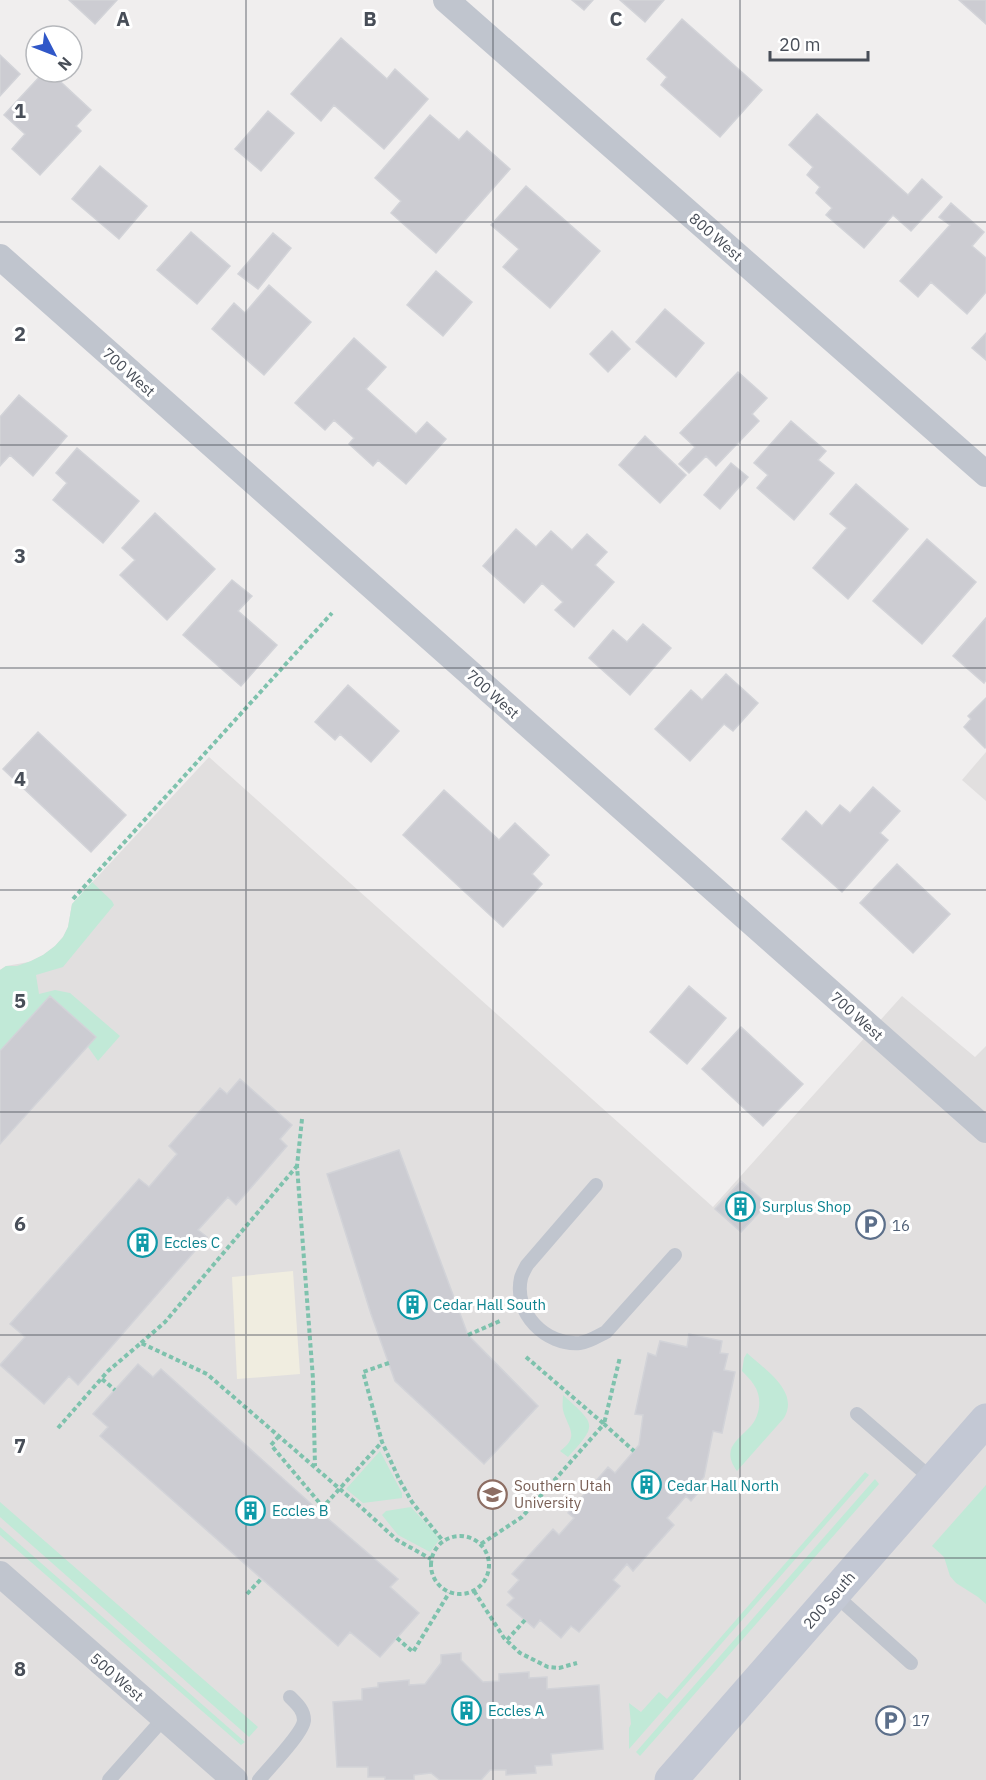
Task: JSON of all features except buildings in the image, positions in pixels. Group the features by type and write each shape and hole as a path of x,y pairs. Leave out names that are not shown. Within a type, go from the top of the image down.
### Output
{"street":[{"name":"800 West","path":"446,0 986,474"},
{"name":"700 West","path":"0,257 986,1130"},
{"name":"200 South","path":"671,1780 986,1420"},
{"name":"500 West","path":"0,1574 235,1780"}],"lane":[{"path":"596,1185 527,1265 521,1278 520,1293 525,1311 534,1325 546,1336 579,1343 606,1332 675,1256"},
{"path":"857,1414 933,1480"},
{"path":"834,1594 911,1663"},
{"path":"259,1780 300,1732 304,1722 302,1710 290,1697"},
{"path":"109,1780 164,1718"}],"path":[{"path":"73,899 332,613"},
{"path":"302,1119 297,1166 313,1379 315,1467"},
{"path":"58,1428 102,1379 165,1322 297,1166"},
{"path":"468,1335 500,1321"},
{"path":"141,1343 207,1374 397,1540 431,1559"},
{"path":"526,1357 634,1451"},
{"path":"481,1544 522,1516 604,1424 620,1357"},
{"path":"389,1363 363,1372 382,1442 410,1499 444,1541"},
{"path":"102,1379 115,1390"},
{"path":"279,1436 271,1445 323,1507"},
{"path":"319,1511 382,1442"},
{"path":"455,1536 474,1539 481,1544 487,1551 489,1569 487,1578 481,1586 465,1594 450,1593 440,1586 435,1579 431,1559 438,1545 455,1536"},
{"path":"247,1594 261,1580"},
{"path":"474,1591 507,1640 520,1653 548,1667 559,1668 577,1663"},
{"path":"397,1638 413,1652 450,1593"},
{"path":"507,1640 525,1620"}],"shaded area":[{"path":"986,752 986,801 962,780"},
{"name":"Southern Utah University","path":"209,757 713,1207 902,996 975,1057 986,1046 986,1780 0,1780 0,970 6,966 29,962 55,946 68,927 72,904"}],"green space":[{"path":"92,882 114,905 63,967 36,975 39,994 55,990 70,993 120,1036 98,1061 88,1047 96,1037 50,996 0,1053 0,970 6,966 17,966 31,961 55,946 68,927 72,904"},
{"path":"747,1353 778,1381 784,1390 788,1408 784,1418 737,1471 731,1457 732,1447 753,1424 759,1407 757,1390 742,1371"},
{"path":"563,1395 582,1413 589,1425 585,1438 568,1457 560,1451 570,1441 571,1436 563,1410"},
{"path":"380,1451 402,1493 402,1498 363,1503 346,1489"},
{"path":"865,1472 869,1475 629,1749 631,1724 629,1703 641,1712 659,1692 667,1699"},
{"path":"875,1479 879,1484 640,1756 636,1752"},
{"path":"986,1485 986,1604 956,1583 950,1576 944,1557 932,1546"},
{"path":"0,1502 258,1727 249,1737 0,1517"},
{"path":"411,1507 440,1539 430,1552 398,1535 382,1515 386,1511"},
{"path":"0,1527 245,1742 241,1745 0,1535"}],"sand":[{"path":"293,1271 300,1374 237,1379 232,1277"}],"place":[{"name":"Surplus Shop","path":"741,1206"},
{"name":"16","path":"871,1225"},
{"name":"Eccles C","path":"143,1242"},
{"name":"Cedar Hall South","path":"412,1304"},
{"name":"Cedar Hall North","path":"646,1485"},
{"name":"Southern Utah University","path":"493,1494"},
{"name":"Eccles B","path":"251,1510"},
{"name":"Eccles A","path":"467,1710"},
{"name":"17","path":"891,1720"}]}
